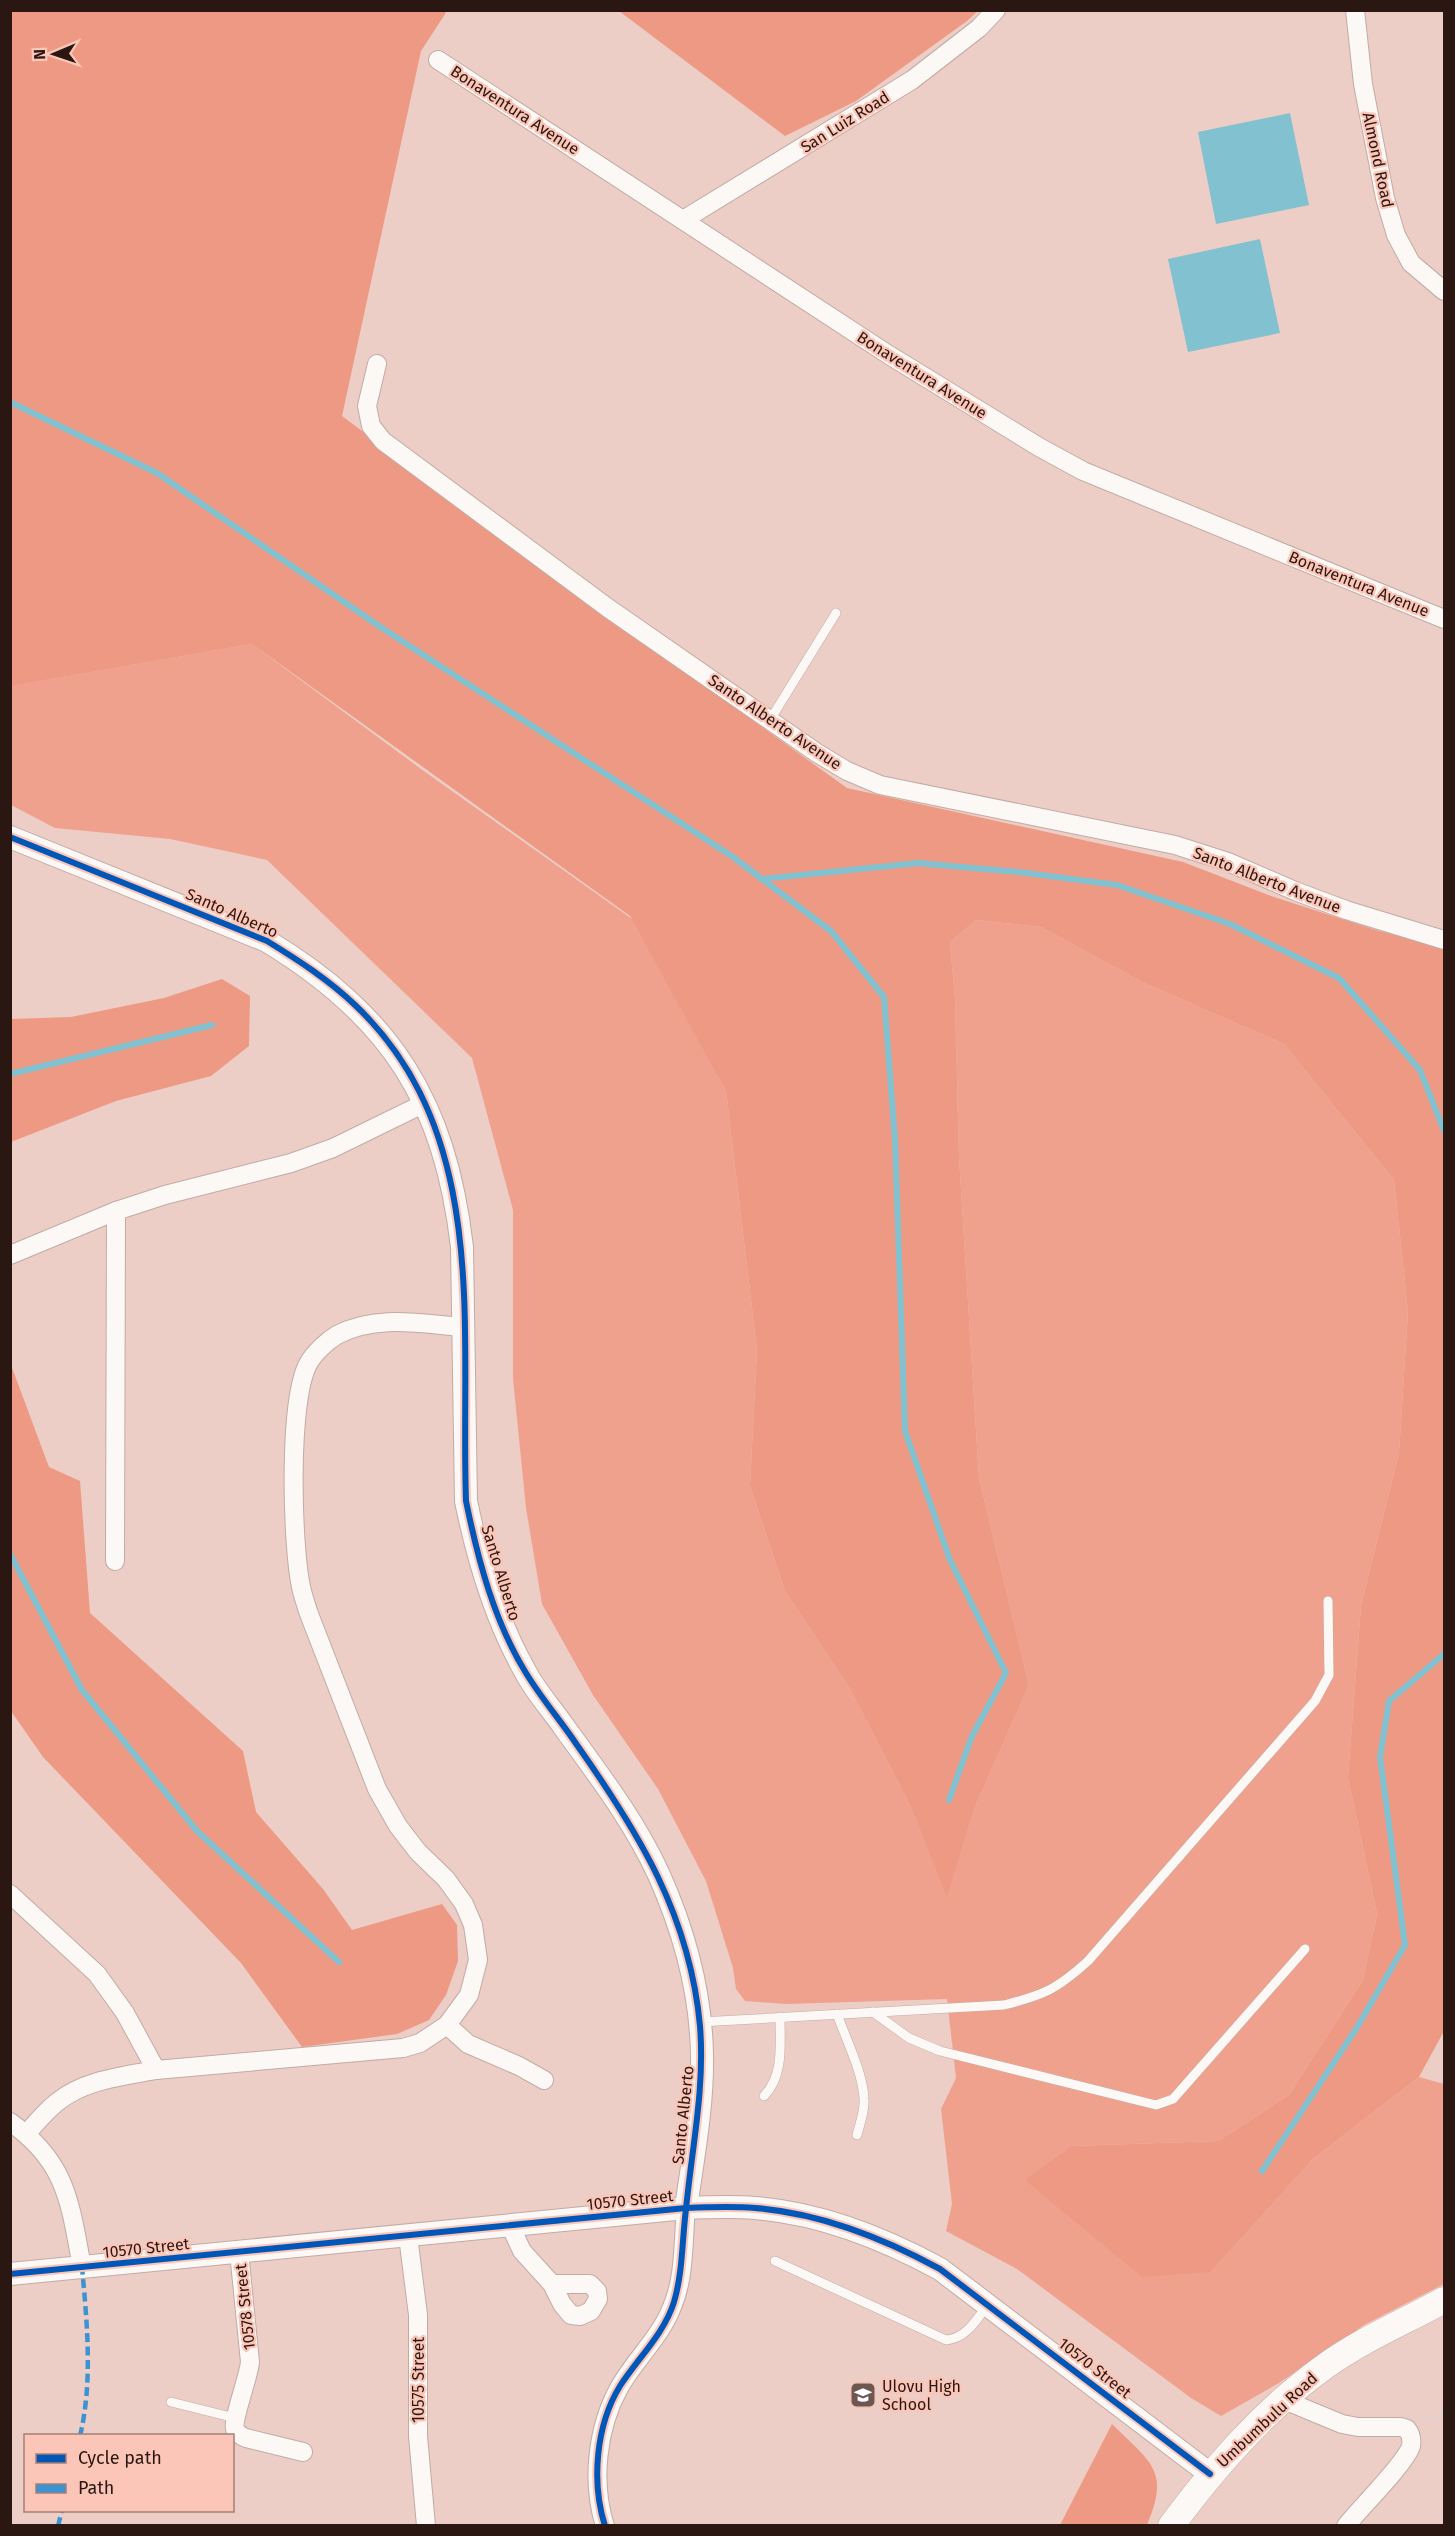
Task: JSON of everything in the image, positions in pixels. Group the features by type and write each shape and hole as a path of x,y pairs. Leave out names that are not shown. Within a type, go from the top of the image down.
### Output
{"main road":[{"name":"Umbumbulu Road","path":"1171,2526 1210,2474 1284,2400 1324,2367 1375,2336 1444,2300"}],"street":[{"name":"San Luiz Road","path":"683,220 912,80 979,28 996,10"},
{"name":"Almond Road","path":"1355,10 1362,84 1385,198 1396,235 1411,262 1444,291"},
{"name":"Bonaventura Avenue","path":"438,60 898,361 1039,447 1083,471 1444,619"},
{"name":"Santo Alberto Avenue","path":"377,364 367,406 371,426 383,441 608,608 848,771 880,785 1175,845 1228,862 1346,910 1444,940"},
{"name":"Santo Alberto","path":"10,837 256,936 304,964 355,1005 383,1035 425,1103 452,1182 459,1220 464,1327 466,1501 474,1539 493,1604 525,1673 638,1834 659,1875 686,1948 700,2022 701,2093 679,2282 673,2306 662,2330 619,2387 604,2430 597,2461 597,2477 601,2514 605,2526"},
{"path":"10,1256 116,1211 165,1195 291,1163 333,1148 425,1103"},
{"path":"115,1561 116,1211"},
{"path":"27,2133 57,2102 77,2090 120,2076 156,2070 404,2048 420,2043 447,2025 469,1995 478,1960 473,1925 464,1904 398,1826 377,1790 334,1684 301,1587 297,1554 294,1446 298,1397 308,1364 318,1351 336,1336 360,1326 395,1322 464,1327"},
{"path":"10,1894 97,1974 125,2013 156,2070"},
{"path":"447,2025 468,2044 519,2066 544,2080"},
{"path":"10,2122 27,2133 45,2152 63,2181 82,2267"},
{"name":"10570 Street","path":"10,2274 686,2208 755,2208 789,2212 866,2234 903,2249 940,2269 1210,2474"},
{"path":"510,2225 522,2252 552,2284"},
{"name":"10575 Street","path":"408,2236 418,2315 417,2413 426,2526"},
{"name":"10578 Street","path":"235,2418 249,2376 250,2362 239,2252"},
{"path":"1284,2400 1342,2424 1358,2427 1401,2427 1410,2432 1410,2446 1401,2462 1346,2526"},
{"path":"235,2418 235,2429 239,2435 303,2452"}],"lane":[{"path":"770,720 836,613"},
{"path":"700,2022 1004,2004 1032,1998 1059,1986 1088,1961 1315,1701 1329,1675 1328,1601"},
{"path":"873,2012 909,2038 940,2051 1156,2105 1173,2099 1305,1949"},
{"path":"837,2014 858,2071 864,2098 862,2117 856,2135"},
{"path":"764,2096 774,2086 778,2073 780,2017"},
{"path":"775,2261 946,2340 956,2339 968,2330 989,2304"},
{"path":"171,2402 235,2418"}],"shaded area":[{"path":"11,11 447,11 421,51 342,416 677,666 847,788 1183,862 1271,896 1379,931 1444,946 1444,2031 1419,2077 1313,2159 1211,2272 1142,2277 1025,2180 1072,2146 1218,2141 1289,2095 1363,1980 1377,1914 1348,1777 1361,1606 1399,1453 1408,1311 1394,1180 1284,1044 1144,983 1041,927 976,920 950,942 955,1000 959,1157 979,1478 1029,1685 975,1807 947,1898 911,1807 850,1689 785,1591 750,1486 757,1350 726,1091 630,916 252,644 11,686"},
{"path":"619,11 978,11 856,101 785,136"},
{"path":"252,644 421,769 635,921 726,1091 757,1350 750,1486 785,1591 850,1689 911,1807 947,1897 975,1807 1029,1685 979,1478 959,1157 955,1000 950,942 976,920 1041,927 1144,983 1284,1044 1394,1180 1408,1311 1399,1453 1361,1606 1348,1777 1377,1914 1363,1980 1289,2095 1218,2141 1072,2146 1211,2272 1313,2159 1419,2077 1444,2084 1444,2284 1364,2325 1279,2383 1221,2416 1191,2398 1017,2269 946,2231 952,2204 941,2109 956,2078 947,1999 786,2004 745,2001 736,1989 733,1968 706,1881 658,1789 593,1695 542,1604 526,1508 513,1379 513,1210 472,1058 267,860 170,839 55,828 11,805 10,686"},
{"path":"222,979 250,996 249,1046 211,1076 116,1101 11,1142 11,1019 71,1017 164,998"},
{"path":"11,1365 49,1467 80,1481 90,1613 243,1751 256,1812 323,1889 352,1930 442,1904 457,1925 458,1961 446,1995 429,2020 397,2034 302,2047 241,1963 43,1757 11,1711"},
{"path":"1112,2424 1137,2448 1153,2468 1157,2491 1147,2525 1060,2525"}],"water":[{"path":"1290,113 1309,205 1216,224 1198,132"},
{"path":"1260,239 1280,333 1188,352 1168,259"}],"waterway":[{"path":"10,402 157,473 379,626 733,857 831,931 884,997 895,1140 905,1431 950,1560 1006,1673 972,1736 949,1800"},
{"path":"761,879 918,863 1019,872 1117,885 1230,924 1339,978 1420,1070 1444,1131"},
{"path":"10,1074 212,1025"},
{"path":"10,1554 82,1690 197,1831 339,1962"},
{"path":"1262,2171 1356,2029 1405,1945 1380,1757 1389,1701 1444,1654"}],"marked path":[{"path":"80,2434 88,2373 82,2267"},
{"path":"58,2526 62,2512"}],"cycle path":[{"path":"10,837 267,941 302,963 355,1005 399,1057 429,1113 449,1174 460,1238 464,1303 466,1501 488,1590 505,1632 526,1673 600,1778 641,1844 658,1877 685,1948 700,2026 699,2095 677,2290 664,2325 620,2386 606,2418 598,2454 597,2473 605,2526"},
{"path":"10,2274 686,2208 738,2207 779,2211 827,2221 874,2237 940,2269 1210,2474"}],"place":[{"name":"Ulovu High School","path":"863,2395"}]}
